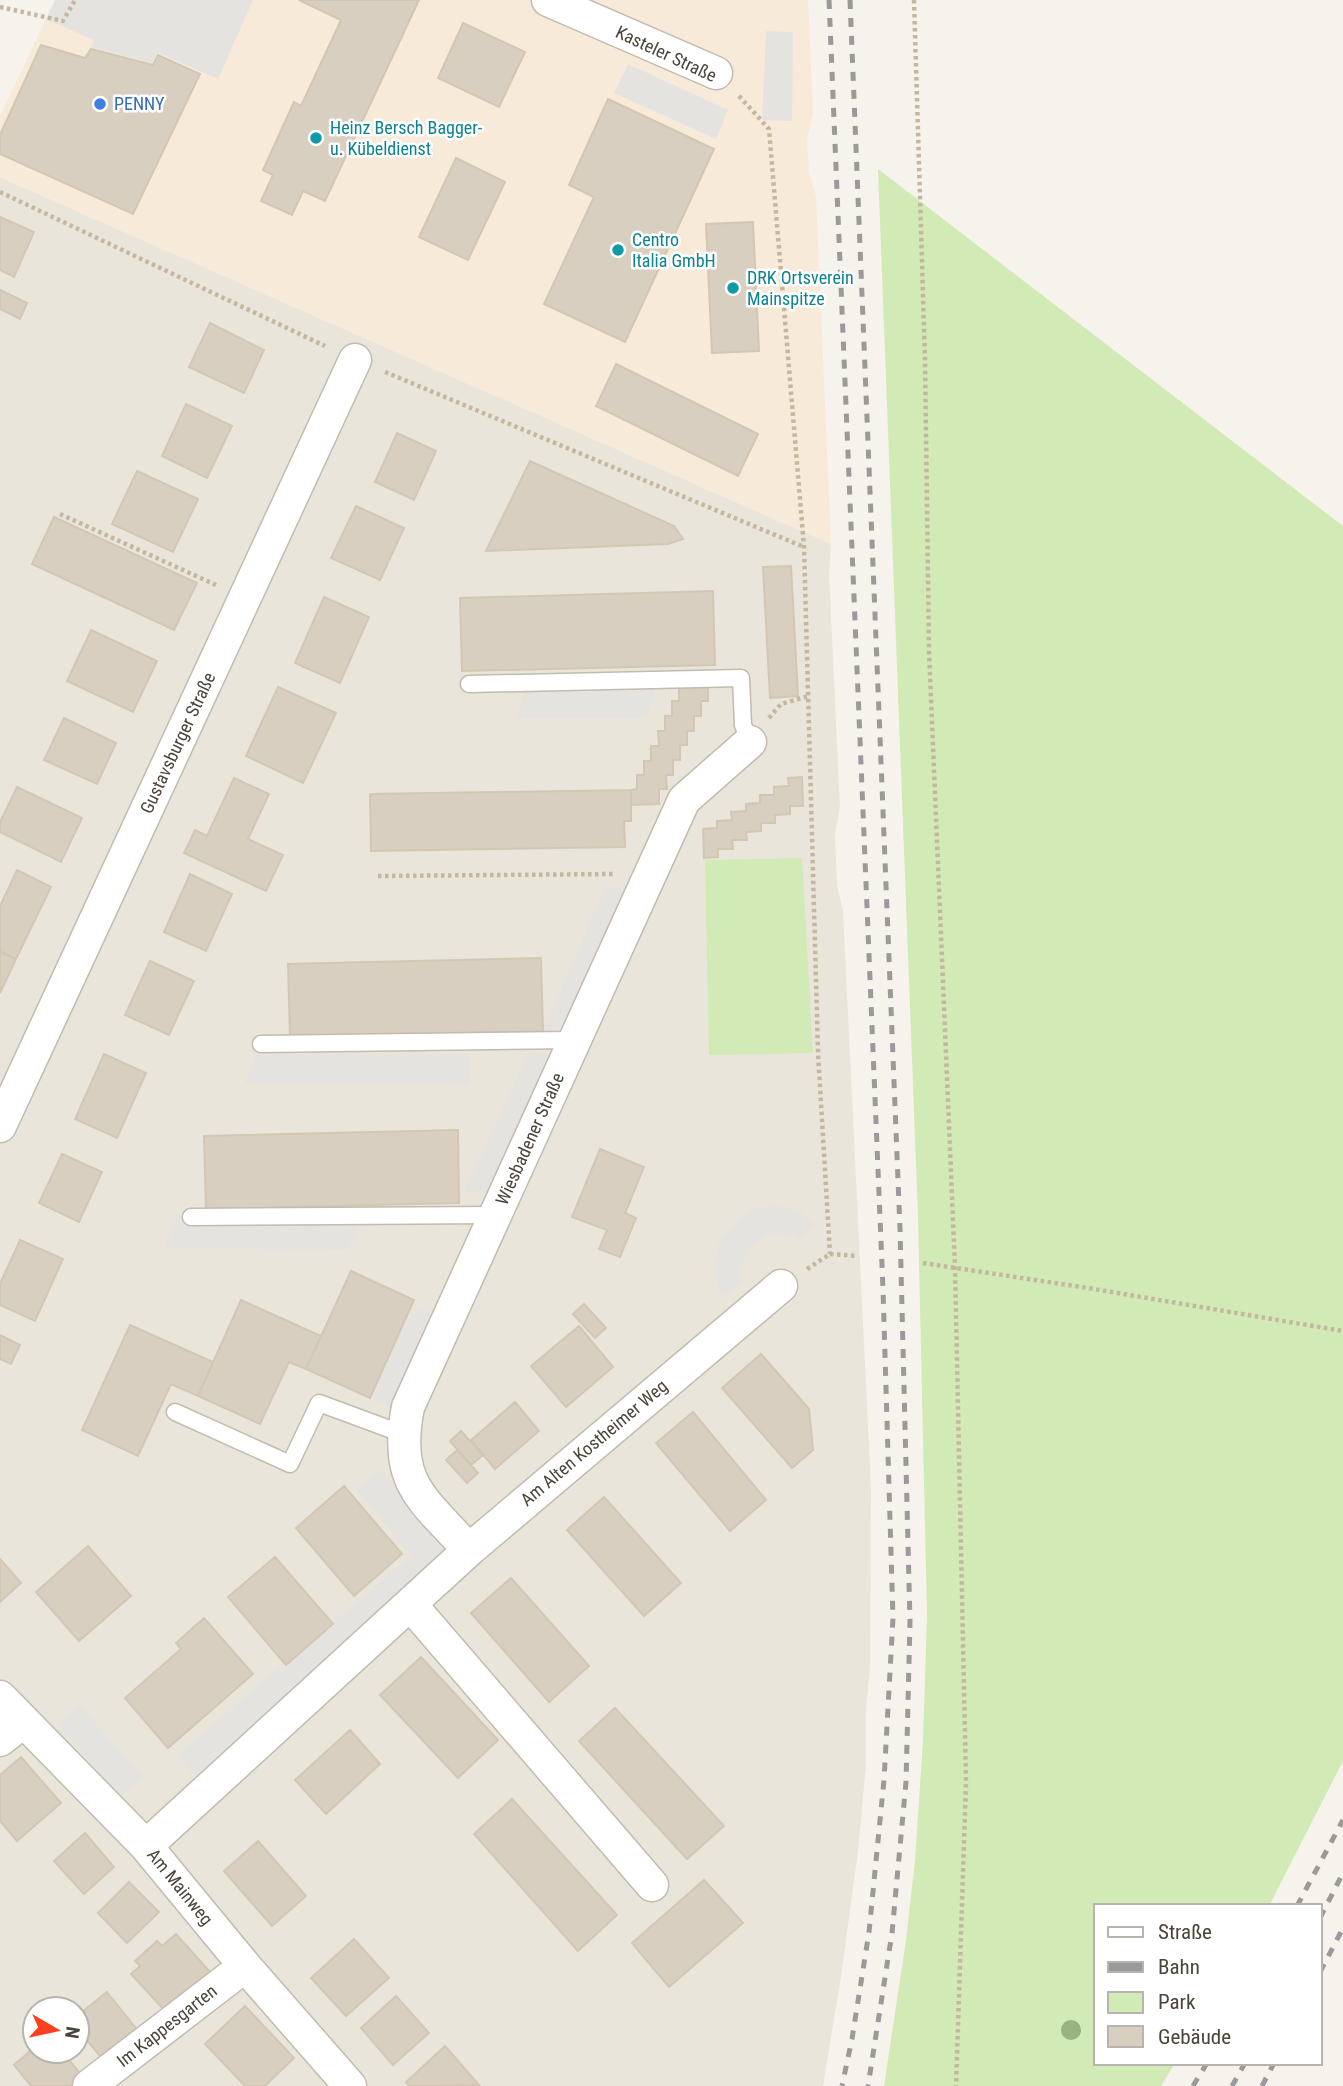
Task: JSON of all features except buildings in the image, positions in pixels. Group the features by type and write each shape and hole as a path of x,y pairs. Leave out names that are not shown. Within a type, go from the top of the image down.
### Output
{"street":[{"name":"Kasteler Straße","path":"548,0 716,73"},
{"name":"Gustavsburger Straße","path":"0,1126 355,360"},
{"name":"Wiesbadener Straße","path":"469,1550 418,1493 411,1481 404,1458 403,1434 408,1406 684,800 750,742"},
{"name":"Am Alten Kostheimer Weg","path":"146,1846 469,1550 782,1286"},
{"path":"410,1604 652,1885"},
{"name":"Am Mainweg","path":"0,1697 11,1731 146,1846 245,1966 351,2086"},
{"name":"Im Kappesgarten","path":"89,2086 245,1966"}],"lane":[{"path":"469,684 741,678 743,725 750,742"},
{"path":"261,1044 575,1040"},
{"path":"191,1217 495,1215"},
{"path":"175,1412 290,1464 320,1403 403,1434"}],"path":[{"path":"0,7 63,21 75,0"},
{"path":"914,0 925,360 929,651 955,1267 966,1782 956,2086"},
{"name":"Kasteler Straße","path":"716,73 769,129 804,547"},
{"path":"0,192 355,360 804,547 818,1053 830,1254 856,1256"},
{"path":"60,514 245,598"},
{"path":"750,742 781,704 809,696"},
{"path":"378,876 650,874"},
{"path":"923,1263 1343,1331"}],"shaded area":[{"path":"55,0 808,0 813,113 807,140 809,172 816,196 831,544 0,177 0,116"},
{"path":"55,0 253,0 218,79 158,53 152,63 91,47 94,40 46,19"},
{"path":"766,31 793,32 792,121 762,120"},
{"path":"628,64 728,110 716,139 614,93"},
{"path":"0,177 831,544 829,572 840,807 835,834 837,886 843,910 871,1488 870,1667 866,1709 866,1765 858,1851 823,2086 0,2086"},
{"path":"657,686 646,718 516,718 526,688"},
{"path":"635,887 570,1031 543,1031 605,888"},
{"path":"556,1053 494,1193 464,1192 528,1054"},
{"path":"257,1054 469,1054 469,1085 244,1084"},
{"path":"773,1205 799,1211 814,1224 800,1240 789,1234 771,1233 753,1244 739,1269 743,1284 721,1296 715,1273 718,1245 733,1224 754,1209"},
{"path":"178,1215 365,1216 348,1250 164,1248"},
{"path":"411,1307 437,1316 395,1408 370,1398"},
{"path":"379,1469 453,1557 195,1776 177,1755 411,1555 356,1489"},
{"path":"79,1704 143,1778 121,1797 57,1724"}],"green space":[{"path":"878,169 1343,526 1343,1761 1270,1904 1094,1904 1094,2065 1174,2065 1161,2086 884,2086 915,1861 923,1741 927,1615 918,1217"},
{"path":"802,858 813,1053 709,1055 705,860"}],"railway":[{"path":"829,0 883,1289 893,1618 884,1780 869,1932 842,2086"},
{"path":"850,0 900,1229 910,1622 906,1782 892,1933 868,2086"},
{"path":"1298,1904 1343,1820"},
{"path":"1322,1914 1343,1873"},
{"path":"1322,1968 1343,1928"},
{"path":"1193,2086 1206,2065"},
{"path":"1232,2086 1244,2065"},
{"path":"1262,2086 1273,2065"}],"place":[{"name":"PENNY","path":"100,104"},
{"name":"Heinz Bersch Bagger- u. Kübeldienst","path":"316,138"},
{"name":"Centro Italia GmbH","path":"618,250"},
{"name":"DRK Ortsverein Mainspitze","path":"733,288"}]}
